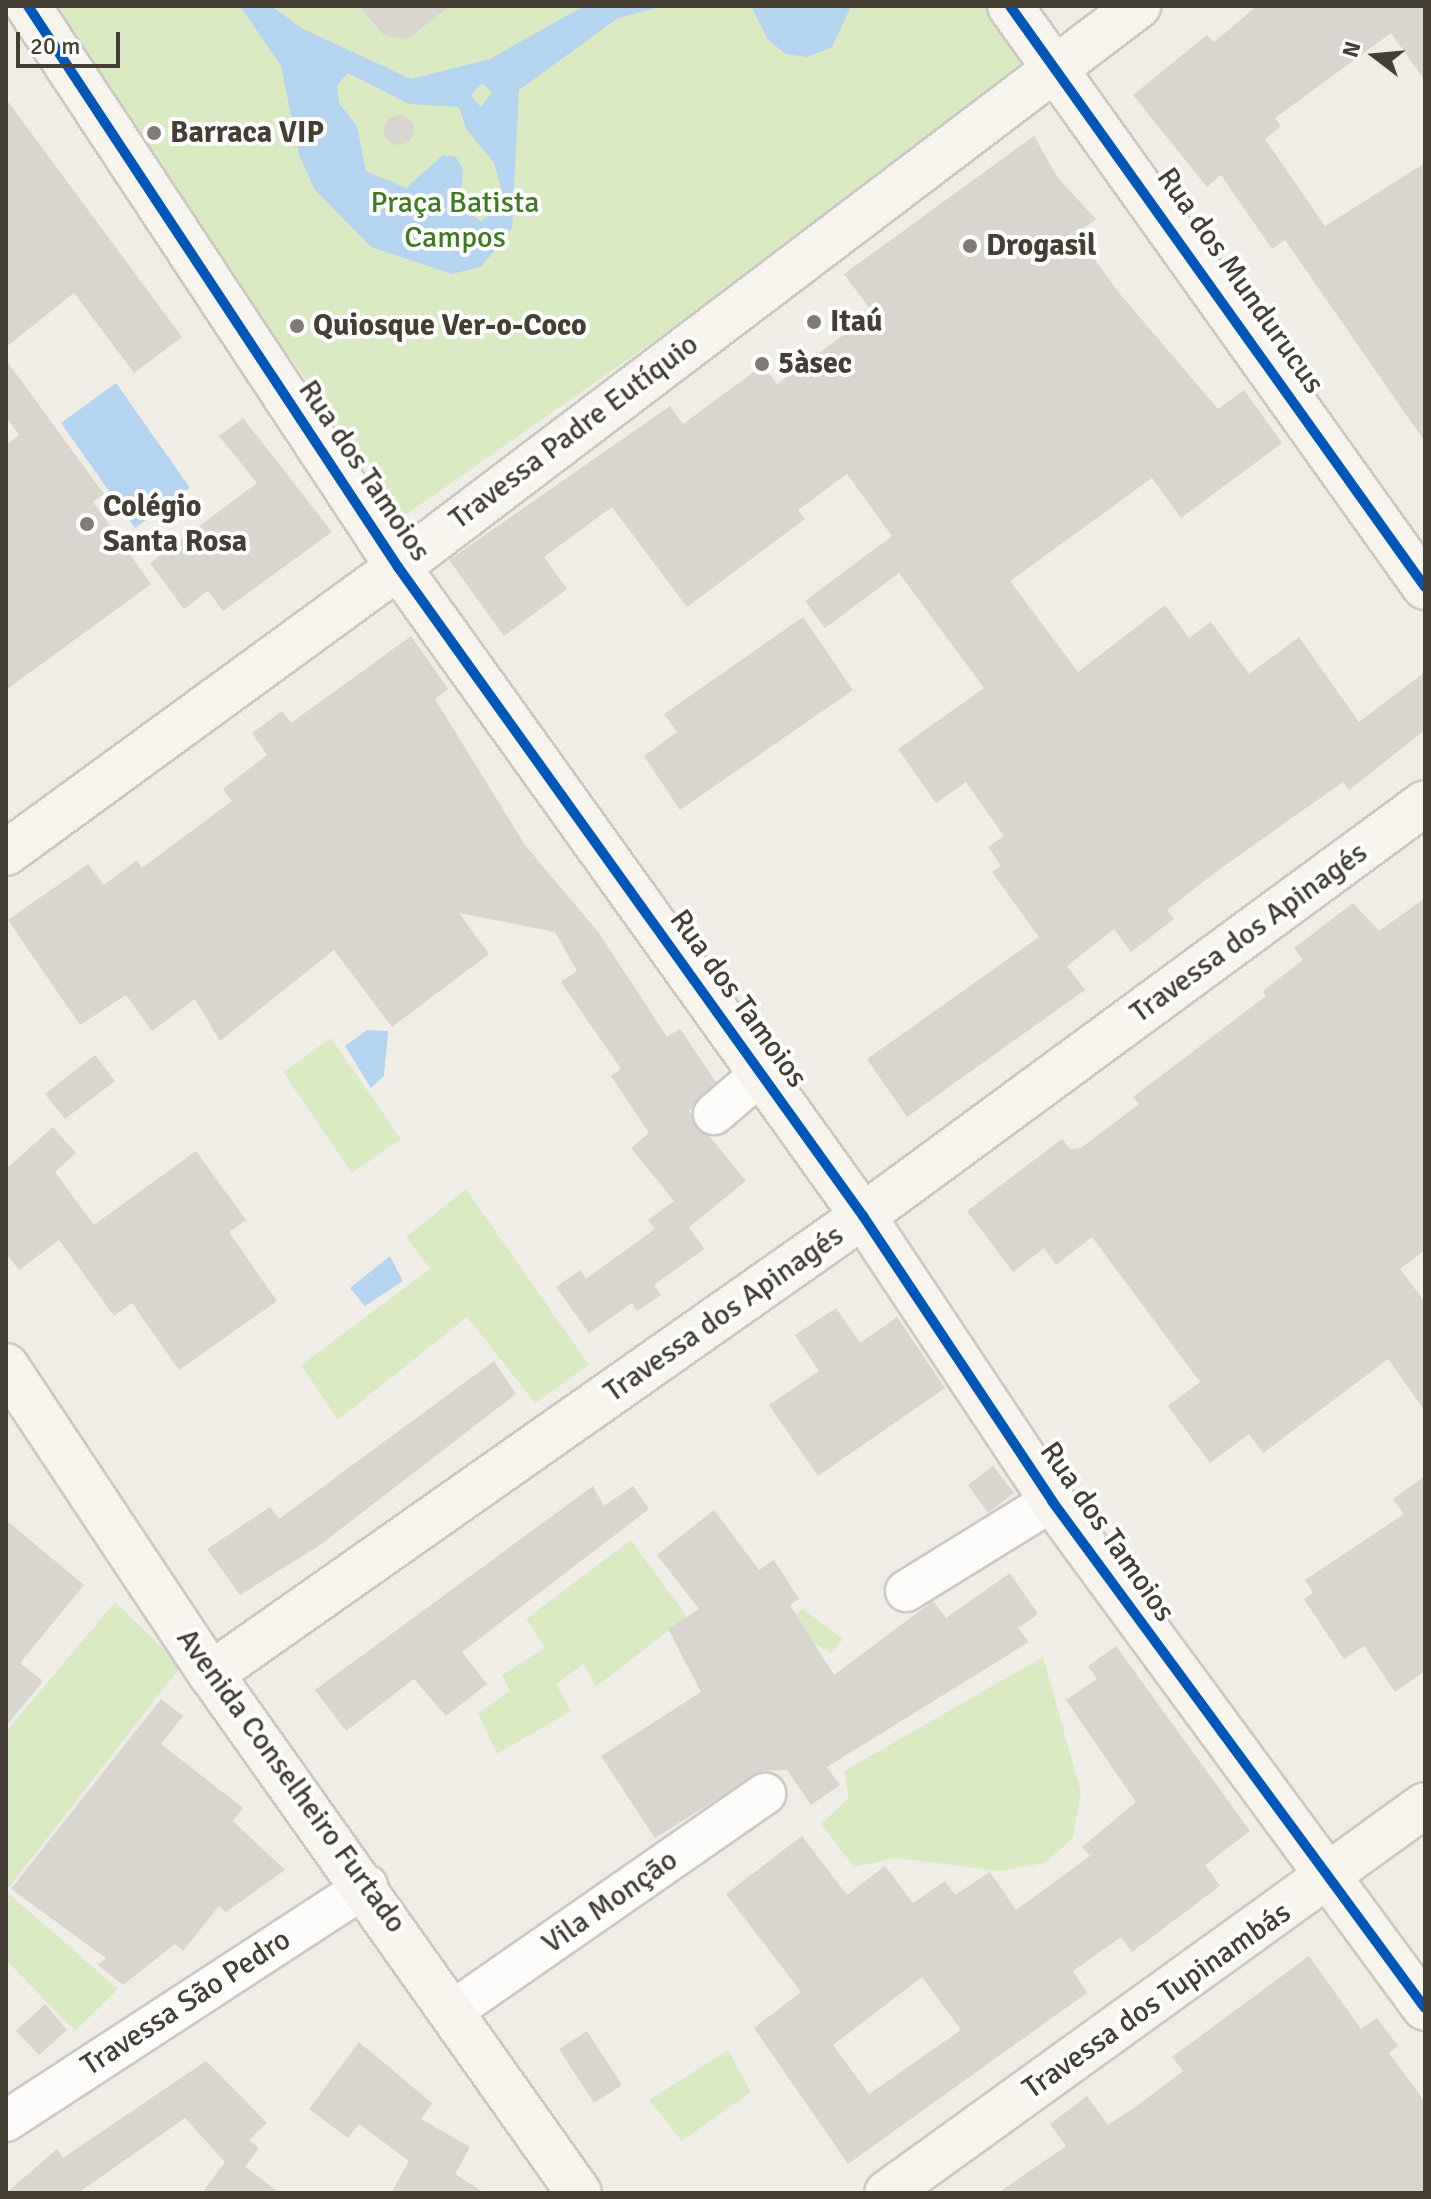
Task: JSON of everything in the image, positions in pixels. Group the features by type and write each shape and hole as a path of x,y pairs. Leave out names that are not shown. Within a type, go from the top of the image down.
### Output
{"street":[{"name":"Rua dos Tamoios","path":"28,6 398,567 863,1216 1052,1501 1425,2008"},
{"name":"Rua dos Mundurucus","path":"1010,6 1425,587"},
{"name":"Travessa Padre Eutíquio","path":"6,853 398,567 1138,6"},
{"name":"Travessa dos Apinagés","path":"211,1674 863,1216 1425,803"},
{"path":"714,1114 762,1073"},
{"name":"Avenida Conselheiro Furtado","path":"6,1366 211,1674 367,1886 579,2193"},
{"path":"906,1591 1052,1501"},
{"name":"Vila Monção","path":"454,2010 765,1794"},
{"name":"Travessa dos Tupinambás","path":"887,2193 1329,1879 1425,1805"},
{"name":"Travessa São Pedro","path":"6,2121 367,1886"}],"green space":[{"name":"Praça Batista Campos","path":"38,6 991,6 1039,72 404,516"},
{"path":"331,1038 401,1139 352,1173 283,1072"},
{"path":"466,1189 589,1365 535,1403 467,1317 338,1420 301,1365 430,1269 406,1237"},
{"path":"631,1540 687,1616 596,1687 584,1664 556,1684 571,1711 497,1754 478,1713 510,1691 502,1675 545,1648 526,1619"},
{"path":"115,1602 181,1666 6,1891 6,1732"},
{"path":"803,1609 843,1639 831,1653 780,1624"},
{"path":"1043,1657 1081,1792 1073,1838 1045,1863 999,1871 896,1858 854,1867 821,1824 849,1798 844,1771"},
{"path":"6,1891 118,1989 75,2031 6,1960"},
{"path":"728,2050 751,2092 682,2141 649,2100"}],"water":[{"path":"240,6 271,6 301,28 411,79 490,59 584,6 663,6 618,18 519,90 512,229 481,267 452,274 371,247 315,190 299,155 281,66","holes":["348,73 409,104 459,107 466,129 494,163 501,188 495,210 481,221 460,206 463,169 456,157 443,155 406,188 366,171 357,126 339,103 337,85","482,83 492,92 481,107 471,96"]},
{"path":"751,6 851,6 832,47 807,57 786,54 768,40"},
{"path":"116,383 190,488 135,528 61,423"},
{"path":"367,1030 388,1031 384,1076 371,1088 345,1046"},
{"path":"390,1256 403,1281 365,1306 350,1288"}],"building":[{"path":"359,6 450,6 406,40 383,34"},
{"path":"1257,6 1425,6 1425,81 1391,33 1275,118 1281,126 1265,139 1325,226 1425,163 1425,442 1285,240 1272,249 1221,175 1207,187 1133,95 1207,35 1214,42"},
{"path":"6,99 182,337 134,373 74,293 6,347"},
{"path":"399,115 410,119 414,130 410,141 399,145 388,141 384,130 388,119"},
{"path":"1034,136 1058,178 1096,219 1076,234 1120,294 1218,409 1244,390 1282,443 1181,518 1152,478 1010,581 1078,672 1165,605 1189,638 1211,622 1249,674 1299,637 1359,722 1425,672 1425,730 1349,790 1343,782 1217,871 1167,910 1174,919 1131,952 1114,929 1067,966 1085,990 907,1117 867,1059 1039,937 992,872 1001,866 988,847 1004,836 966,782 936,803 898,749 984,688 899,573 825,628 805,601 892,536 847,474 798,510 805,519 687,607 612,507 544,557 567,589 504,636 449,560 670,406 683,424 763,365 777,384 873,313 844,274"},
{"path":"6,360 104,494 93,502 151,584 6,690 6,445 19,435 6,417"},
{"path":"243,418 332,532 223,611 208,591 184,609 150,563 257,483 219,436"},
{"path":"803,617 853,690 680,810 644,756 677,732 664,714"},
{"path":"411,636 448,689 435,699 525,845 599,933 667,1037 680,1029 716,1082 689,1111 746,1181 689,1227 704,1249 654,1285 661,1295 637,1311 632,1303 589,1333 556,1287 580,1270 586,1279 655,1229 648,1220 674,1201 631,1148 649,1133 611,1076 621,1069 561,982 577,971 555,932 459,913 489,954 392,1027 334,950 220,1041 195,999 152,1031 126,995 80,1025 8,920 88,864 104,885 137,860 142,868 232,801 223,789 267,755 252,733 282,711 291,723"},
{"path":"1425,898 1425,1250 1400,1269 1425,1302 1425,1411 1388,1359 1263,1453 1249,1434 1210,1463 1168,1406 1200,1382 1092,1237 1056,1265 1044,1248 1013,1272 967,1211 1062,1139 1070,1149 1081,1148 1139,1104 1133,1097 1266,996 1263,991 1303,960 1294,948 1353,903 1379,931"},
{"path":"95,1055 115,1081 65,1119 45,1094"},
{"path":"53,1127 76,1153 55,1172 94,1225 196,1151 246,1220 229,1232 277,1301 179,1370 132,1303 114,1316 59,1240 19,1270 6,1253 6,1169"},
{"path":"836,1308 860,1343 897,1317 945,1388 818,1476 769,1405 819,1371 795,1335"},
{"path":"494,1361 516,1394 320,1545 240,1595 207,1549 270,1507 279,1519"},
{"path":"993,1466 1014,1493 988,1513 968,1485"},
{"path":"1425,1476 1425,1671 1395,1692 1364,1646 1344,1659 1304,1599 1313,1593 1305,1580 1404,1514 1393,1499"},
{"path":"593,1486 604,1506 633,1486 649,1509 462,1652 487,1684 446,1716 414,1679 346,1731 315,1690"},
{"path":"714,1510 759,1570 774,1560 799,1599 790,1605 834,1675 933,1601 946,1618 1010,1573 1038,1614 1018,1628 1029,1642 827,1767 840,1785 811,1805 787,1770 762,1771 655,1838 601,1756 701,1692 668,1629 699,1609 657,1555"},
{"path":"6,1520 84,1585 20,1663 43,1681 6,1726"},
{"path":"1116,1646 1250,1831 1205,1865 1220,1886 1132,1952 1121,1937 1073,1971 1087,1993 848,2164 754,2028 801,1992 726,1894 802,1836 847,1895 885,1866 913,1903 945,1881 955,1895 990,1872 1016,1910 1090,1856 1082,1847 1136,1802 1066,1700 1097,1679 1088,1666","holes":["922,1977 961,2030 869,2094 833,2045"]},
{"path":"161,1699 183,1716 161,1744 243,1808 233,1821 285,1870 226,1912 219,1906 183,1951 175,1944 123,1985 98,1965 106,1958 11,1889"},
{"path":"1309,1956 1361,2029 1377,2018 1398,2046 1389,2053 1425,2102 1425,2193 998,2193 1066,2146 1050,2124 1087,2096 1108,2125 1183,2071 1172,2057"},
{"path":"45,2004 67,2030 39,2055 16,2031"},
{"path":"587,2031 622,2085 594,2103 559,2049"},
{"path":"359,2042 432,2103 421,2119 470,2147 455,2174 485,2193 391,2193 409,2161 359,2124 348,2138 309,2109"},
{"path":"206,2061 267,2123 249,2140 259,2148 245,2167 280,2193 202,2193 225,2162 185,2118 78,2193 6,2193 57,2149 63,2158"}],"cycle path":[{"path":"28,6 398,567 863,1216 1052,1501 1425,2008"},
{"path":"1010,6 1425,587"}],"place":[{"name":"Barraca VIP","path":"154,133"},
{"name":"Drogasil","path":"970,246"},
{"name":"Itaú","path":"814,322"},
{"name":"Quiosque Ver-o-Coco","path":"297,326"},
{"name":"5àsec","path":"762,364"},
{"name":"Colégio Santa Rosa","path":"87,524"}]}
